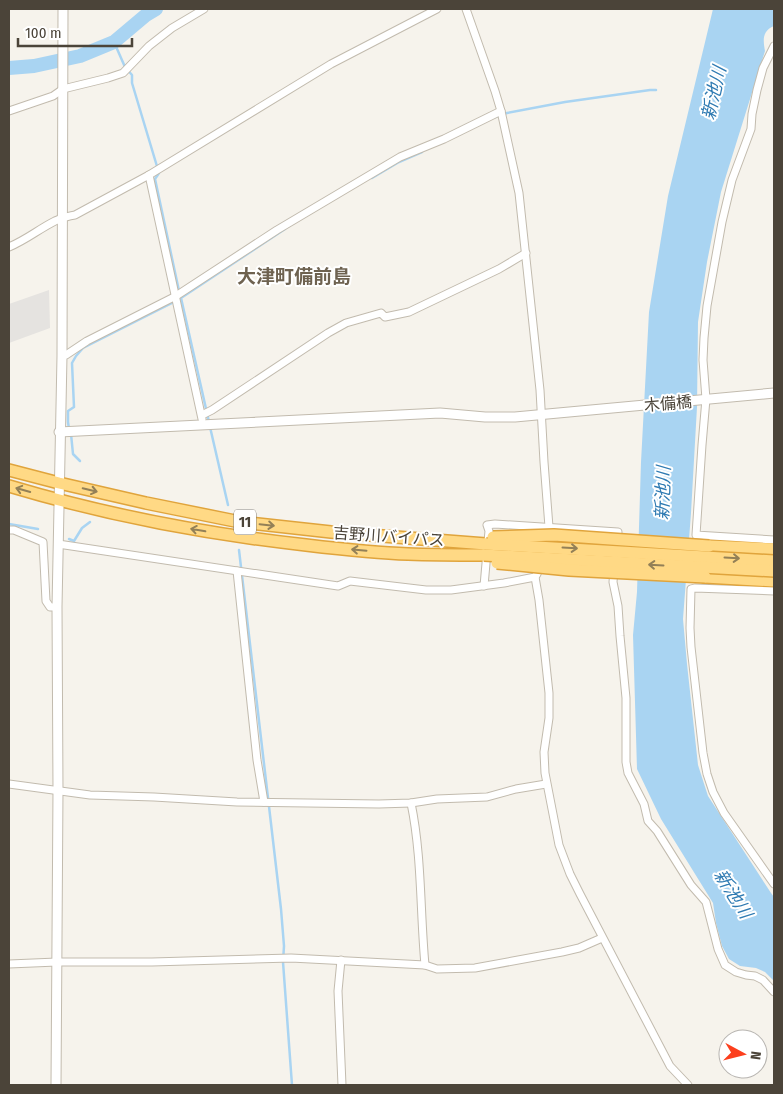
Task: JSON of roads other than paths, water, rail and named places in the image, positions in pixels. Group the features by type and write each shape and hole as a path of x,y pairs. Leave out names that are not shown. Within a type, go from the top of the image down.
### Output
{"highway":[{"name":"吉野川バイパス","path":"9,470 146,503 240,522 331,532 453,541 485,549 774,571"},
{"name":"吉野川バイパス","path":"9,486 59,501 142,520 293,544 408,554 485,549 774,561"},
{"name":"11","path":"485,549 554,535 774,550"},
{"path":"485,549 496,563 569,570 774,581"}],"street":[{"path":"56,1085 57,607 62,356 63,9"},
{"path":"9,111 53,96 63,84 108,78 123,72 148,46 172,28 204,9"},
{"path":"9,247 18,244 54,222 75,214 150,175 331,64 437,9"},
{"path":"466,9 501,111 519,193 526,253 540,390 549,527 547,540 535,577 540,600 549,693 549,718 544,752 546,784 555,827 570,874 670,1066 688,1085"},
{"path":"774,46 763,68 752,114 751,129 732,180 706,306 704,400 696,535 774,540"},
{"path":"62,356 176,296 277,230 400,157 444,139 501,111"},
{"path":"150,175 203,424"},
{"path":"202,415 328,332 346,323 380,313 385,317 409,312 499,269 526,253"},
{"name":"木備橋","path":"59,432 440,413 485,417 515,417 774,393"},
{"path":"484,586 489,531 487,525 618,532 613,582 618,606 626,698 626,762 628,773 644,804 648,821 657,831 691,885 706,902 718,949 725,965 736,972 755,976 763,980 774,992"},
{"path":"9,530 14,530 43,542 46,601 50,607 57,607"},
{"path":"58,544 338,586 350,581 426,590 451,590 535,577"},
{"path":"237,571 257,760 264,802"},
{"path":"774,591 691,588 690,628 703,753 707,774 713,792 724,813 774,884"},
{"path":"9,784 90,795 237,802 379,804 487,797 516,789 546,784"},
{"path":"410,803 419,863 425,965"},
{"path":"9,964 273,958 425,965 436,969 475,968 580,948 602,938"},
{"path":"341,960 338,991 342,1085"}],"water":[{"name":"新池川","path":"713,9 774,9 774,26 767,30 764,36 765,51 721,192 707,262 698,322 697,407 683,619 698,765 708,796 774,897 774,981 765,972 756,968 740,966 729,959 722,946 713,903 661,819 637,769 633,635 637,592 641,462 649,312 668,196"}],"waterway":[{"path":"9,68 34,66 80,56 114,42 156,9"},
{"path":"114,42 125,67 132,75 132,83 159,173 155,179 179,291"},
{"path":"495,117 565,102 656,90"},
{"path":"372,178 399,162 422,152"},
{"path":"209,422 181,298 285,229"},
{"path":"69,429 68,411 74,407 72,363 76,356 83,348 176,301"},
{"path":"210,427 228,505"},
{"path":"71,434 73,454 80,461"},
{"path":"69,539 74,541 82,528 90,522"},
{"path":"9,524 38,529"},
{"path":"239,550 281,909 292,1085"}],"district":[{"name":"大津町備前島","path":"294,276"}]}
